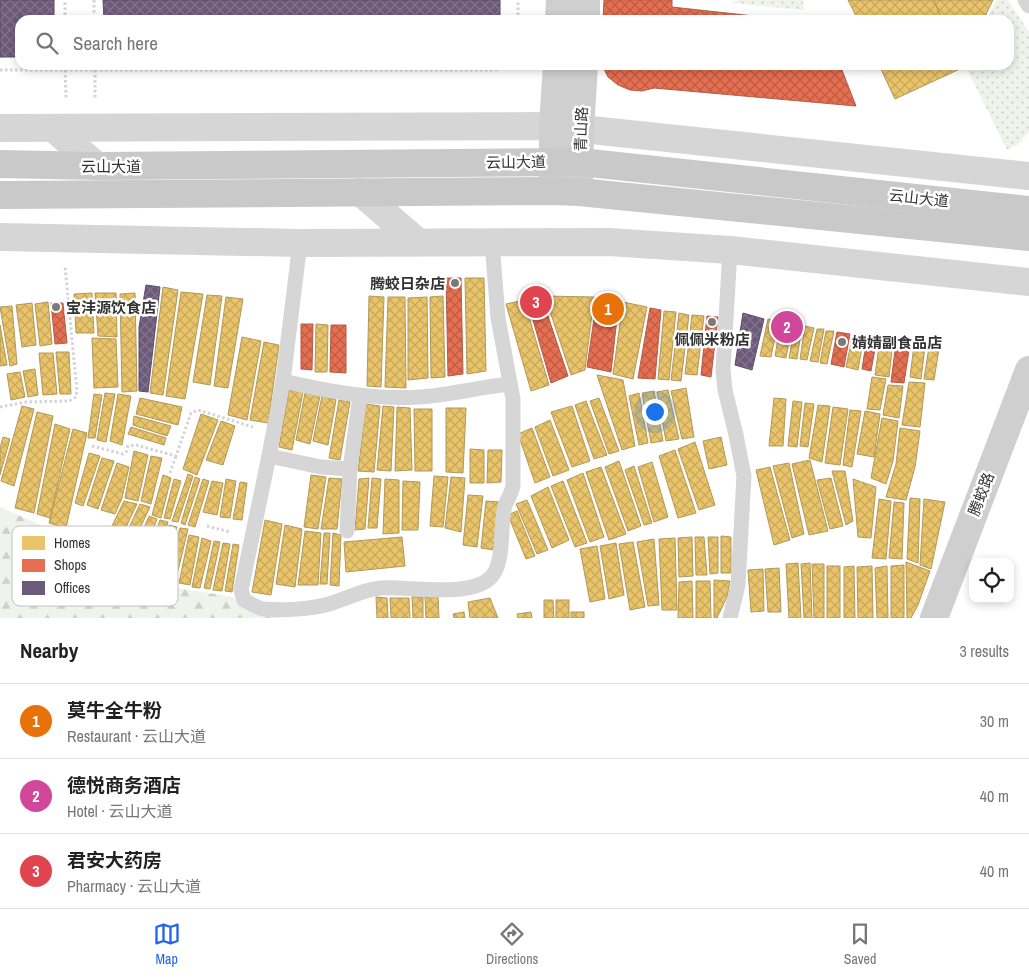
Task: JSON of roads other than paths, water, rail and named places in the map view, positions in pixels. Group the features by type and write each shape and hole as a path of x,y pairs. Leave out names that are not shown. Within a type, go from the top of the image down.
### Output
{"main road":[{"name":"云山大道","path":"0,164 97,166 580,162 1029,210"},
{"name":"云山大道","path":"0,195 566,192 1029,237"}],"street":[{"path":"559,15 560,0"},
{"path":"586,0 586,15"},
{"name":"青山路","path":"558,70 552,162 566,192"},
{"name":"青山路","path":"566,192 580,162 584,70"},
{"path":"59,118 97,166"},
{"path":"0,128 59,118 553,126 1029,176"},
{"path":"360,192 418,242"},
{"path":"0,237 299,242 609,242 730,250 1029,282"},
{"name":"腾蛟路","path":"934,618 1029,370"}],"lane":[{"path":"1025,0 1029,6"},
{"path":"299,242 283,381 270,456 241,590 244,600 264,609 296,608 327,604 379,588 461,589 489,580 499,562 504,507 512,494 513,415 510,384 498,318 492,242"},
{"path":"730,250 723,370 724,390 744,476 744,500 738,585 730,618"},
{"path":"283,381 360,396 419,397 510,384"},
{"path":"347,531 350,469 360,396"},
{"path":"270,456 321,467 350,469"}],"place":[{"name":"腾蛟日杂店","path":"455,283"},
{"name":"君安大药房","path":"536,302"},
{"name":"宝沣源饮食店","path":"56,307"},
{"name":"莫牛全牛粉","path":"608,309"},
{"name":"佩佩米粉店","path":"712,322"},
{"name":"德悦商务酒店","path":"787,327"},
{"name":"婧婧副食品店","path":"842,342"}]}
